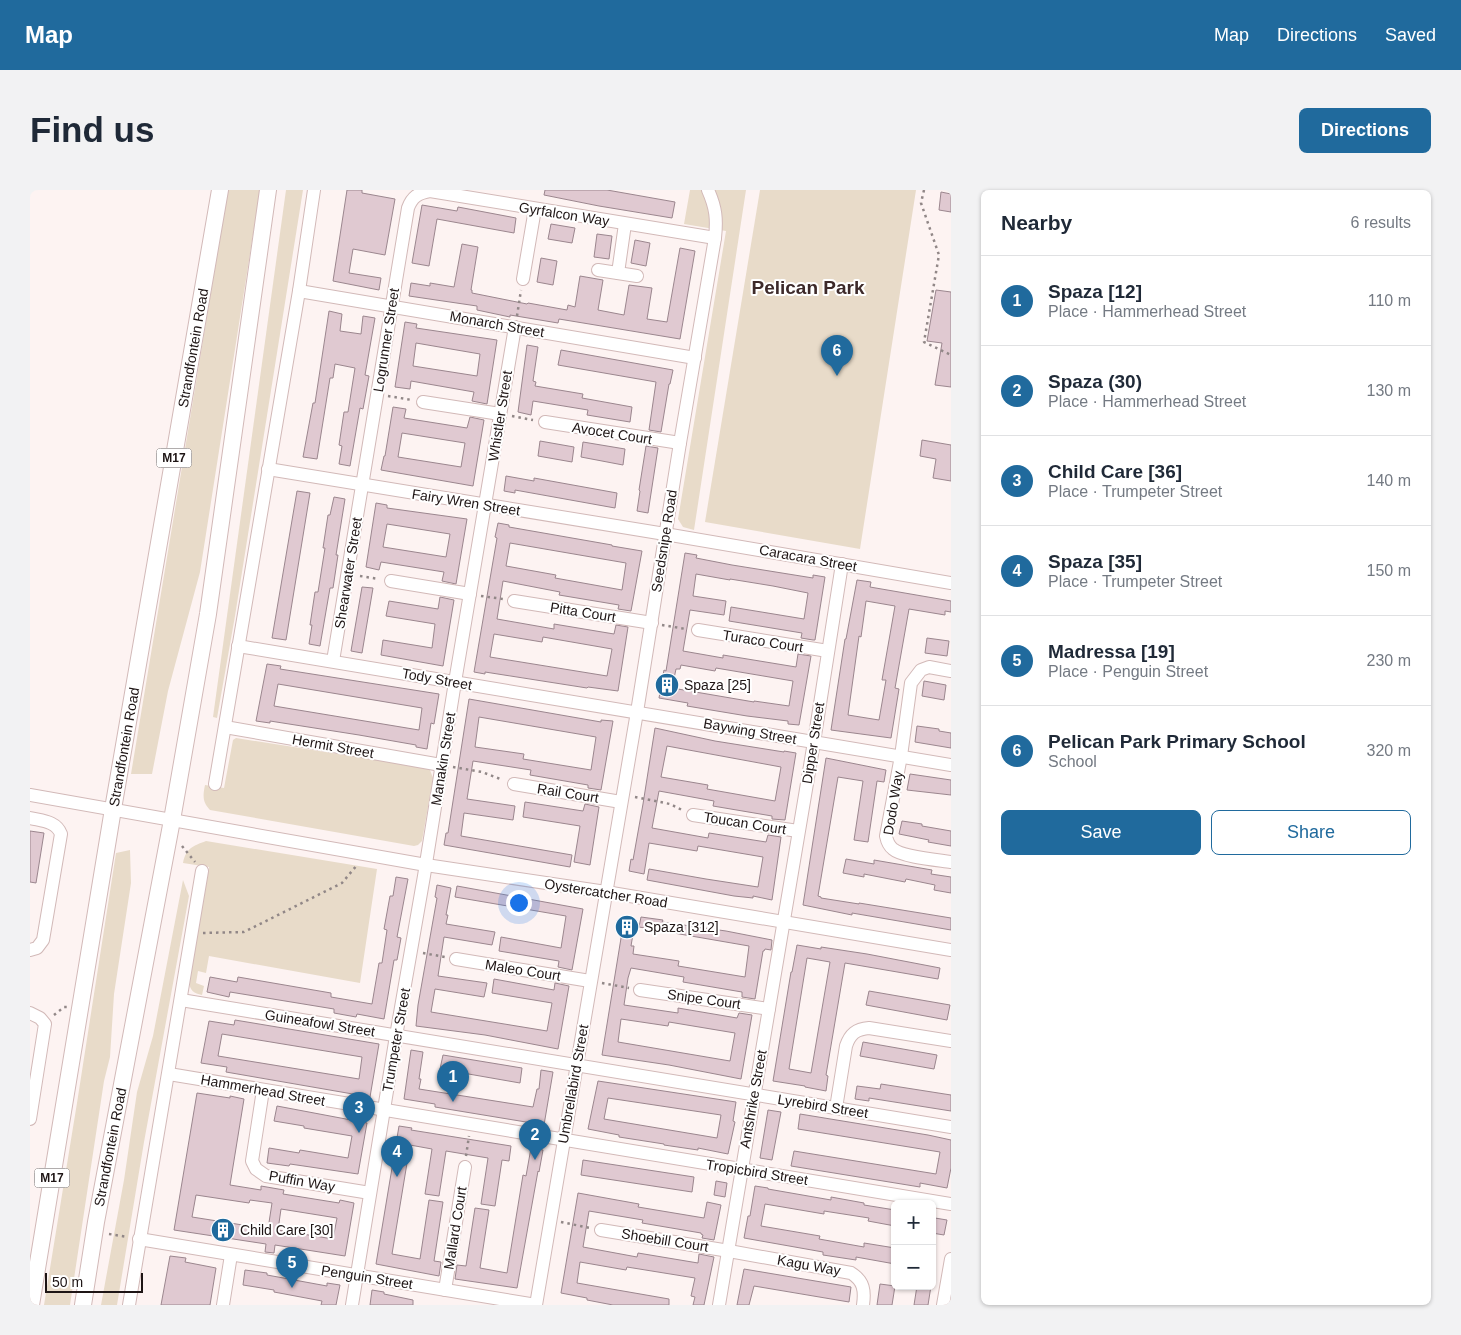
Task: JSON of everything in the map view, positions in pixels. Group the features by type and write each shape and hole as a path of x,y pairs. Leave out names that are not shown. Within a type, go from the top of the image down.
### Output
{"main road":[{"name":"Strandfontein Road","path":"31,1305 113,809 220,190"},
{"name":"Strandfontein Road","path":"83,1305 98,1213 172,820 208,614 268,190"}],"street":[{"path":"215,784 299,291 314,190"},
{"name":"Seedsnipe Road","path":"606,892 715,238 716,219 714,202 708,190"},
{"name":"Gyrfalcon Way","path":"414,193 430,191 715,238"},
{"name":"Logrunner Street","path":"362,485 408,208 414,193"},
{"path":"523,278 535,209"},
{"path":"618,273 625,224"},
{"path":"598,270 636,276"},
{"name":"Monarch Street","path":"299,291 694,358"},
{"name":"Whistler Street","path":"485,505 515,327"},
{"path":"423,402 500,414"},
{"name":"Avocet Court","path":"544,422 680,443"},
{"name":"Fairy Wren Street","path":"268,469 665,534"},
{"name":"Shearwater Street","path":"333,661 362,485"},
{"name":"Manakin Street","path":"426,865 485,505"},
{"name":"Caracara Street","path":"665,534 951,583"},
{"name":"Dipper Street","path":"783,922 842,564"},
{"path":"391,581 470,594"},
{"name":"Pitta Court","path":"514,601 652,623"},
{"name":"Turaco Court","path":"698,630 828,651"},
{"name":"Tody Street","path":"238,646 637,712"},
{"path":"901,756 911,683 921,670 929,667 951,670"},
{"name":"Baywing Street","path":"637,712 951,764"},
{"name":"Hermit Street","path":"225,727 442,765"},
{"name":"Dodo Way","path":"901,756 886,836 888,843 893,850 898,852 951,862"},
{"name":"Rail Court","path":"514,784 622,799"},
{"name":"Oystercatcher Road","path":"30,795 426,865 606,892 951,950"},
{"name":"Toucan Court","path":"692,815 798,831"},
{"path":"30,818 51,823 59,828 62,834 43,940 37,948 30,950"},
{"name":"Trumpeter Street","path":"352,1305 426,865"},
{"path":"129,1305 202,871"},
{"name":"Umbrellabird Street","path":"536,1305 606,892"},
{"name":"Antshrike Street","path":"719,1305 783,922"},
{"name":"Maleo Court","path":"456,959 590,981"},
{"name":"Snipe Court","path":"640,990 769,1009"},
{"name":"Guineafowl Street","path":"181,1000 577,1065"},
{"path":"30,1013 35,1014 45,1024 30,1119"},
{"path":"836,1108 846,1046 851,1035 856,1030 869,1028 951,1042"},
{"name":"Lyrebird Street","path":"577,1065 951,1127"},
{"name":"Hammerhead Street","path":"169,1074 564,1140"},
{"name":"Puffin Way","path":"263,1090 252,1161 256,1170 266,1176 370,1193"},
{"name":"Tropicbird Street","path":"564,1140 951,1204"},
{"name":"Mallard Court","path":"445,1290 465,1167"},
{"name":"Shoebill Court","path":"601,1230 729,1250"},
{"name":"Penguin Street","path":"139,1239 536,1305"},
{"name":"Kagu Way","path":"729,1250 851,1273 858,1277 864,1288 862,1305"},
{"path":"223,1305 231,1255"},
{"path":"943,1305 951,1259"}],"path":[{"path":"924,190 921,203 939,255 924,342 951,354"},
{"path":"515,327 523,278"},
{"path":"377,394 423,402"},
{"path":"500,414 544,422"},
{"path":"348,573 391,581"},
{"path":"470,594 514,601"},
{"path":"652,623 698,630"},
{"path":"442,765 482,772 514,784"},
{"path":"622,799 670,804 692,815"},
{"path":"182,846 202,871"},
{"path":"192,933 244,932 342,883 366,854"},
{"path":"412,951 456,959"},
{"path":"590,981 640,990"},
{"path":"44,1022 64,1007 67,1007"},
{"path":"465,1167 471,1125"},
{"path":"550,1220 601,1230"},
{"path":"109,1234 139,1239"}],"shaded area":[{"path":"228,190 260,190 200,572 168,691 152,774 131,774"},
{"path":"286,190 303,190 217,718 213,717"},
{"path":"690,190 746,190 694,530 683,527 678,519 726,231 684,224"},
{"path":"760,190 916,190 860,549 705,522"},
{"path":"236,738 427,768 430,770 433,778 422,841 414,846 210,810 204,798 205,785 224,788 233,740"},
{"path":"206,841 377,869 360,983 209,956 206,973 198,971 196,983 204,986 202,995 193,991 190,988 189,982 209,867 183,863 186,854 191,848"},
{"path":"130,850 131,883 114,994 110,1057 104,1081 70,1305 44,1305 116,853"},
{"path":"183,880 189,896 144,1142 117,1305 101,1305 124,1180 137,1092 153,1036"}],"building":[{"path":"347,190 362,190 362,193 395,199 385,255 353,249 349,273 381,278 379,290 333,281"},
{"path":"545,190 607,190 675,202 672,218 544,195"},
{"path":"941,192 951,194 951,212 939,210"},
{"path":"422,205 457,211 458,207 516,218 514,233 437,219 429,266 412,263"},
{"path":"551,224 575,228 572,243 548,239"},
{"path":"597,234 612,236 609,259 594,257"},
{"path":"635,240 650,243 646,266 631,263"},
{"path":"462,244 478,247 472,293 567,310 568,305 575,307 580,276 603,280 598,310 624,315 629,285 652,288 647,319 667,322 680,248 695,251 680,339 559,319 558,323 510,315 510,317 477,310 477,306 409,296 411,283 430,286 430,283 454,287"},
{"path":"541,258 557,261 553,285 537,282"},
{"path":"936,290 951,292 951,387 935,385 942,343 927,341"},
{"path":"329,311 342,314 340,331 361,334 363,316 375,318 365,375 369,376 363,409 360,408 350,466 339,464 342,446 339,445 344,412 348,412 355,368 335,364 333,378 330,378 317,459 303,457 313,403 315,403"},
{"path":"405,322 417,324 416,328 497,340 487,404 472,401 474,392 411,381 410,389 395,387","holes":["416,343 480,354 477,376 413,366"]},
{"path":"527,345 538,347 533,381 536,382 535,386 583,394 582,398 632,407 630,422 587,415 588,410 533,401 531,415 518,412"},
{"path":"561,350 673,370 661,432 649,430 656,382 558,365"},
{"path":"393,407 406,409 404,418 467,428 470,417 484,420 473,486 381,470","holes":["402,433 465,443 461,467 398,457"]},
{"path":"922,440 951,445 951,481 933,478 936,459 920,456"},
{"path":"540,441 574,447 572,462 538,456"},
{"path":"583,442 625,449 623,465 581,457"},
{"path":"646,446 658,448 648,513 637,511"},
{"path":"506,476 534,481 534,478 617,493 615,508 515,490 515,493 504,491"},
{"path":"297,491 310,493 286,640 272,638"},
{"path":"334,497 345,499 333,588 330,588 320,646 309,644 312,625 310,625 315,592 318,592 328,515 330,515"},
{"path":"376,503 387,505 387,508 467,519 456,584 442,581 444,572 381,562 379,570 366,567","holes":["387,524 450,534 446,557 383,547"]},
{"path":"498,523 509,525 509,527 642,551 631,611 618,609 619,605 559,595 560,592 503,581 497,619 554,629 554,624 614,634 616,625 628,627 618,691 474,672 497,538 495,537","holes":["510,543 626,563 622,590 555,578 556,575 506,566","494,634 542,642 543,637 612,649 607,676 490,657"]},
{"path":"685,553 697,555 696,558 732,565 813,578 813,575 825,577 815,640 813,640 801,638 802,633 729,621 731,607 804,619 808,593 696,574 693,596 726,601 724,615 690,610 683,651 723,658 723,655 796,667 798,654 811,656 799,725 788,724 788,721 687,706 688,703 659,698 664,670 666,671","holes":["681,665 715,671 716,668 793,681 789,706 672,688 676,669 680,669"]},
{"path":"857,580 871,582 870,587 951,601 951,612 945,611 945,615 909,609 895,688 899,689 891,738 831,730","holes":["866,601 895,606 882,680 886,680 879,720 848,715"]},
{"path":"362,587 373,588 362,653 351,651"},
{"path":"440,597 454,600 443,666 381,655 383,640 432,648 435,624 386,616 389,601 438,609"},
{"path":"927,638 949,641 947,656 925,653"},
{"path":"267,664 281,666 280,669 439,694 434,724 431,723 427,749 416,747 416,745 359,735 270,721 270,723 256,721","holes":["278,684 422,708 419,730 274,706"]},
{"path":"924,681 946,685 944,700 922,696"},
{"path":"469,699 601,722 601,720 613,721 601,790 588,788 588,785 530,775 531,770 473,761 467,799 515,806 513,820 464,813 461,836 572,855 570,867 444,845 446,833 448,833","holes":["479,717 596,737 591,770 523,759 524,754 475,747"]},
{"path":"917,726 951,733 951,748 915,742"},
{"path":"655,728 715,741 796,753 785,820 713,806 714,801 659,791 652,828 708,838 709,833 766,842 768,835 781,837 772,900 753,896 753,898 734,896 647,880 649,869 758,887 763,857 698,846 697,851 649,843 644,874 629,871 631,859 633,860","holes":["667,746 781,767 775,801 707,789 708,785 661,777"]},
{"path":"826,758 886,770 884,782 877,781 868,842 854,840 863,781 838,777 818,896 951,918 951,930 852,913 852,915 803,905"},
{"path":"910,774 951,780 951,795 907,790"},
{"path":"525,802 583,811 585,804 599,807 590,865 574,862 580,826 523,817"},
{"path":"902,821 951,831 951,846 899,834"},
{"path":"30,831 44,833 36,883 30,882"},
{"path":"846,859 874,864 874,860 932,870 931,874 951,877 951,893 934,890 935,885 906,879 905,882 864,874 864,877 843,873"},
{"path":"396,877 408,879 397,937 401,938 397,960 394,960 384,1019 357,1014 356,1017 334,1013 334,1009 230,992 229,997 207,992 210,977 237,982 238,977 331,993 331,997 372,1004 379,963 382,963 387,930 384,929 390,896 393,896"},
{"path":"437,885 451,888 446,924 495,932 492,945 444,937 438,976 487,983 484,997 435,989 431,1012 547,1031 552,1003 492,993 494,979 554,990 555,983 569,986 558,1049 485,1035 416,1026 437,898 435,897"},
{"path":"457,886 583,909 572,970 558,967 559,961 499,951 501,937 561,948 566,916 455,897"},
{"path":"641,917 772,940 771,950 765,949 763,951 755,999 742,997 742,992 683,982 684,977 631,968 628,978 624,1005 678,1013 678,1008 737,1018 739,1013 752,1015 741,1079 669,1065 602,1055 622,932 619,932 621,920 635,922 631,946 634,946 633,954 679,961 678,966 745,977 749,946 639,927","holes":["621,1019 668,1026 669,1022 735,1033 730,1061 618,1042"]},
{"path":"797,945 867,954 940,968 938,979 845,963 826,1075 828,1076 826,1091 773,1081","holes":["807,958 830,962 811,1073 789,1069"]},
{"path":"869,991 950,1005 947,1020 866,1005"},
{"path":"235,1020 379,1044 370,1097 226,1072 227,1067 201,1063 209,1021 234,1025","holes":["222,1034 362,1057 359,1079 218,1056"]},
{"path":"863,1042 937,1055 934,1069 860,1056"},
{"path":"411,1050 423,1052 419,1089 533,1107 537,1089 539,1089 541,1070 553,1072 544,1125 435,1107 435,1104 404,1099"},
{"path":"443,1055 522,1068 520,1083 440,1069"},
{"path":"598,1081 736,1102 733,1121 735,1122 728,1154 619,1137 619,1135 588,1129","holes":["608,1098 721,1115 717,1138 604,1119"]},
{"path":"881,1084 951,1095 951,1111 869,1098 869,1101 855,1099 857,1086 880,1089"},
{"path":"197,1093 244,1099 230,1185 261,1190 261,1186 284,1190 283,1194 339,1203 340,1200 354,1203 345,1256 275,1245 274,1253 265,1252 266,1244 174,1230","holes":["196,1195 249,1203 250,1200 272,1203 268,1229 192,1217","281,1209 337,1218 333,1239 278,1230"]},
{"path":"277,1106 367,1123 358,1174 290,1164 289,1166 267,1163 269,1148 299,1153 300,1150 348,1158 352,1136 274,1121"},
{"path":"768,1110 781,1112 772,1160 760,1158"},
{"path":"800,1114 951,1140 951,1168 947,1188 920,1183 920,1187 791,1166 794,1151 936,1174 940,1152 798,1129"},
{"path":"399,1126 412,1128 411,1130 511,1146 509,1161 502,1160 495,1206 481,1204 488,1158 446,1151 439,1196 425,1194 432,1149 410,1145 392,1254 420,1259 429,1200 443,1202 434,1261 441,1262 439,1276 376,1264"},
{"path":"531,1148 543,1150 517,1288 455,1279 457,1265 466,1266 475,1208 489,1210 480,1268 507,1273 523,1175 526,1176"},
{"path":"583,1160 694,1177 692,1192 581,1175"},
{"path":"716,1181 727,1183 725,1197 714,1195"},
{"path":"755,1186 831,1200 831,1197 891,1209 891,1225 868,1221 869,1218 824,1211 824,1214 765,1204 761,1226 820,1236 819,1239 864,1247 864,1243 891,1247 891,1263 856,1257 856,1260 823,1255 823,1252 744,1238 748,1216 750,1216"},
{"path":"578,1193 639,1204 638,1207 704,1218 707,1202 721,1205 714,1240 702,1238 703,1235 701,1233 642,1223 643,1220 589,1211 583,1247 637,1257 638,1253 698,1263 699,1254 714,1257 704,1305 693,1305 695,1297 691,1296 695,1278 627,1267 626,1270 580,1262 577,1283 669,1299 669,1305 613,1305 561,1293"},
{"path":"936,1218 947,1220 944,1235 936,1234"},
{"path":"170,1256 186,1258 185,1262 216,1268 210,1305 161,1305"},
{"path":"744,1269 851,1287 849,1302 754,1286 749,1305 737,1305"},
{"path":"245,1270 327,1286 327,1283 340,1285 336,1305 321,1305 322,1301 243,1285"},
{"path":"880,1284 891,1285 891,1290 894,1290 892,1305 877,1305"},
{"path":"372,1290 413,1300 413,1305 370,1305"},
{"path":"916,1290 930,1290 928,1305 914,1305"}],"place":[{"name":"Pelican Park Primary School","path":"837,376"},
{"name":"Spaza [25]","path":"667,685"},
{"name":"Spaza [312]","path":"627,927"},
{"name":"Spaza [12]","path":"453,1102"},
{"name":"Child Care [36]","path":"359,1133"},
{"name":"Spaza (30)","path":"535,1160"},
{"name":"Spaza [35]","path":"397,1177"},
{"name":"Child Care [30]","path":"223,1230"},
{"name":"Madressa [19]","path":"292,1288"}],"district":[{"name":"Pelican Park","path":"808,287"}]}
